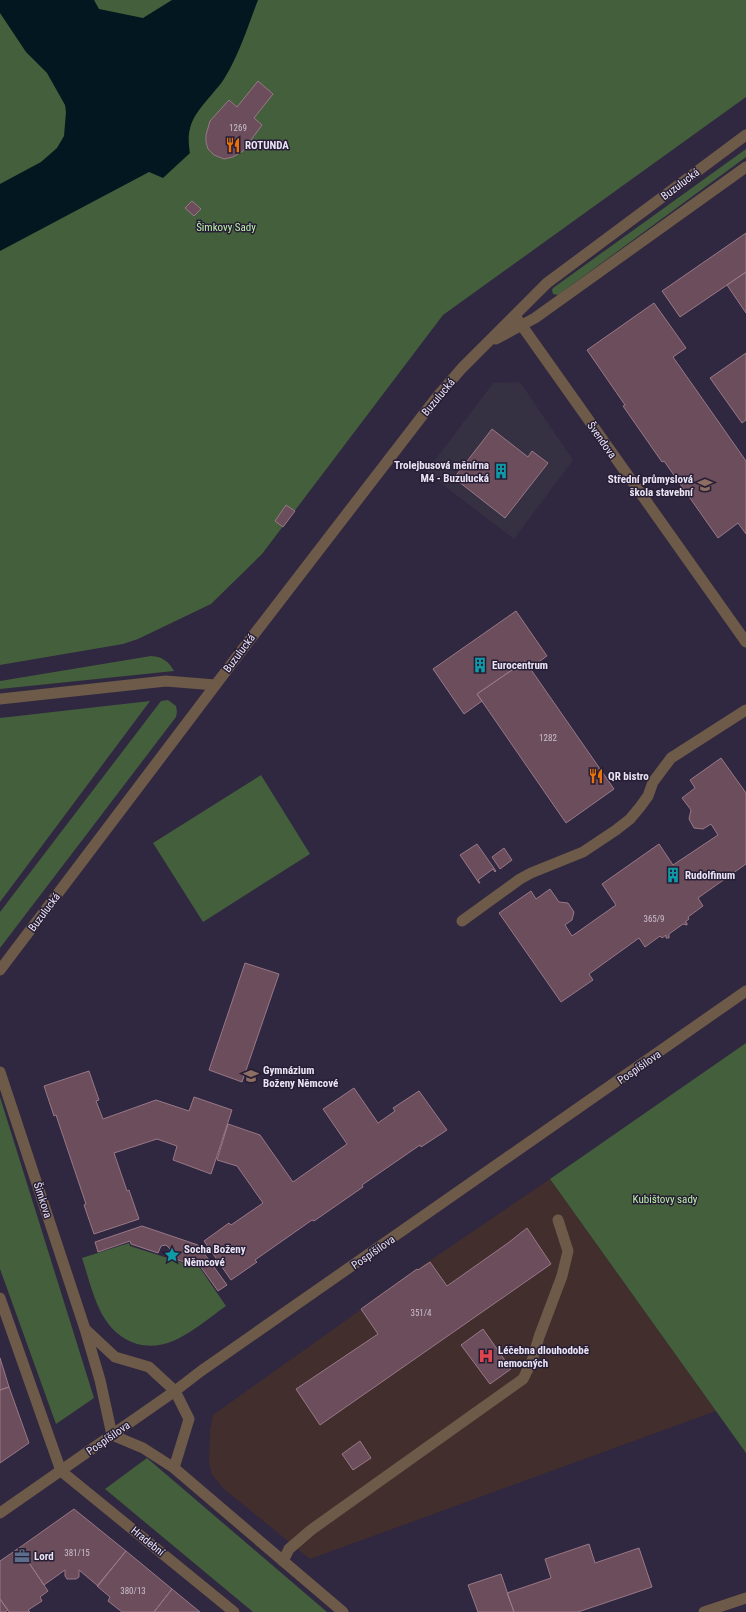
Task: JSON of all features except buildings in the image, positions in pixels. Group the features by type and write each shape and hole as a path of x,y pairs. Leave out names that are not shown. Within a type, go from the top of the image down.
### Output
{"street":[{"name":"Buzulucká","path":"0,970 215,685 436,398 462,368 547,283 746,135"},
{"name":"Buzulucká","path":"487,344 542,314 746,167"},
{"name":"Švendova","path":"515,316 746,642"},
{"path":"0,699 166,681 215,685"},
{"path":"462,921 520,879 583,852 616,830 630,819 640,807 648,796 652,782 671,758 746,710"},
{"name":"Pospíšilova","path":"0,1514 175,1391 201,1371 746,991"},
{"name":"Šimkova","path":"0,1072 85,1329 100,1380 112,1435"},
{"path":"283,1561 289,1549 311,1530 523,1379 532,1361 539,1337 562,1276 568,1251 558,1220"},
{"path":"0,1298 61,1471"},
{"name":"Šimkova","path":"85,1329 115,1357 149,1367 175,1391"},
{"path":"174,1468 189,1419 175,1391"},
{"path":"112,1435 143,1448 174,1468 343,1612"},
{"name":"Hradební","path":"61,1471 234,1612"},
{"path":"704,1612 746,1598"}],"shaded area":[{"path":"520,382 573,460 514,539 426,472 493,383"},
{"name":"Léčebna dlouhodobě nemocných","path":"550,1179 716,1411 310,1559 224,1489 212,1475 209,1462 210,1431 213,1415 373,1301 372,1300"}],"green space":[{"name":"Šimkovy Sady","path":"0,0 746,0 746,97 443,315 262,554 211,604 138,639 123,644 0,665"},
{"path":"746,149 746,157 558,295 553,294 553,288"},
{"path":"151,656 159,657 165,660 174,671 0,689 0,681"},
{"path":"168,700 176,706 176,717 0,948 0,912 161,701"},
{"path":"150,701 0,902 0,718"},
{"path":"261,775 310,854 203,922 153,843"},
{"name":"Kubištovy sady","path":"746,1043 746,1453 550,1179"},
{"path":"0,1097 94,1398 56,1424 0,1269"},
{"path":"129,1243 130,1246 196,1267 198,1265 226,1306 194,1330 169,1343 146,1346 124,1338 114,1330 99,1309 82,1258"},
{"path":"147,1458 327,1612 253,1612 105,1489"}],"water":[{"path":"0,0 94,0 99,9 143,18 172,0 258,0 243,40 229,70 223,81 201,107 193,120 189,135 190,153 163,178 149,172 0,251 0,184 41,162 57,148 64,136 66,112 65,105 47,73 26,52 0,13"}],"place":[{"name":"ROTUNDA","path":"233,145"},
{"name":"Trolejbusová měnírna M4 - Buzulucká","path":"501,471"},
{"name":"Střední průmyslová škola stavební","path":"705,485"},
{"name":"Eurocentrum","path":"480,665"},
{"name":"QR bistro","path":"596,776"},
{"name":"Rudolfinum","path":"673,875"},
{"name":"Gymnázium Boženy Němcové","path":"251,1076"},
{"name":"Socha Boženy Němcové","path":"172,1255"},
{"name":"Léčebna dlouhodobě nemocných","path":"486,1356"},
{"name":"Lord","path":"22,1556"}]}
